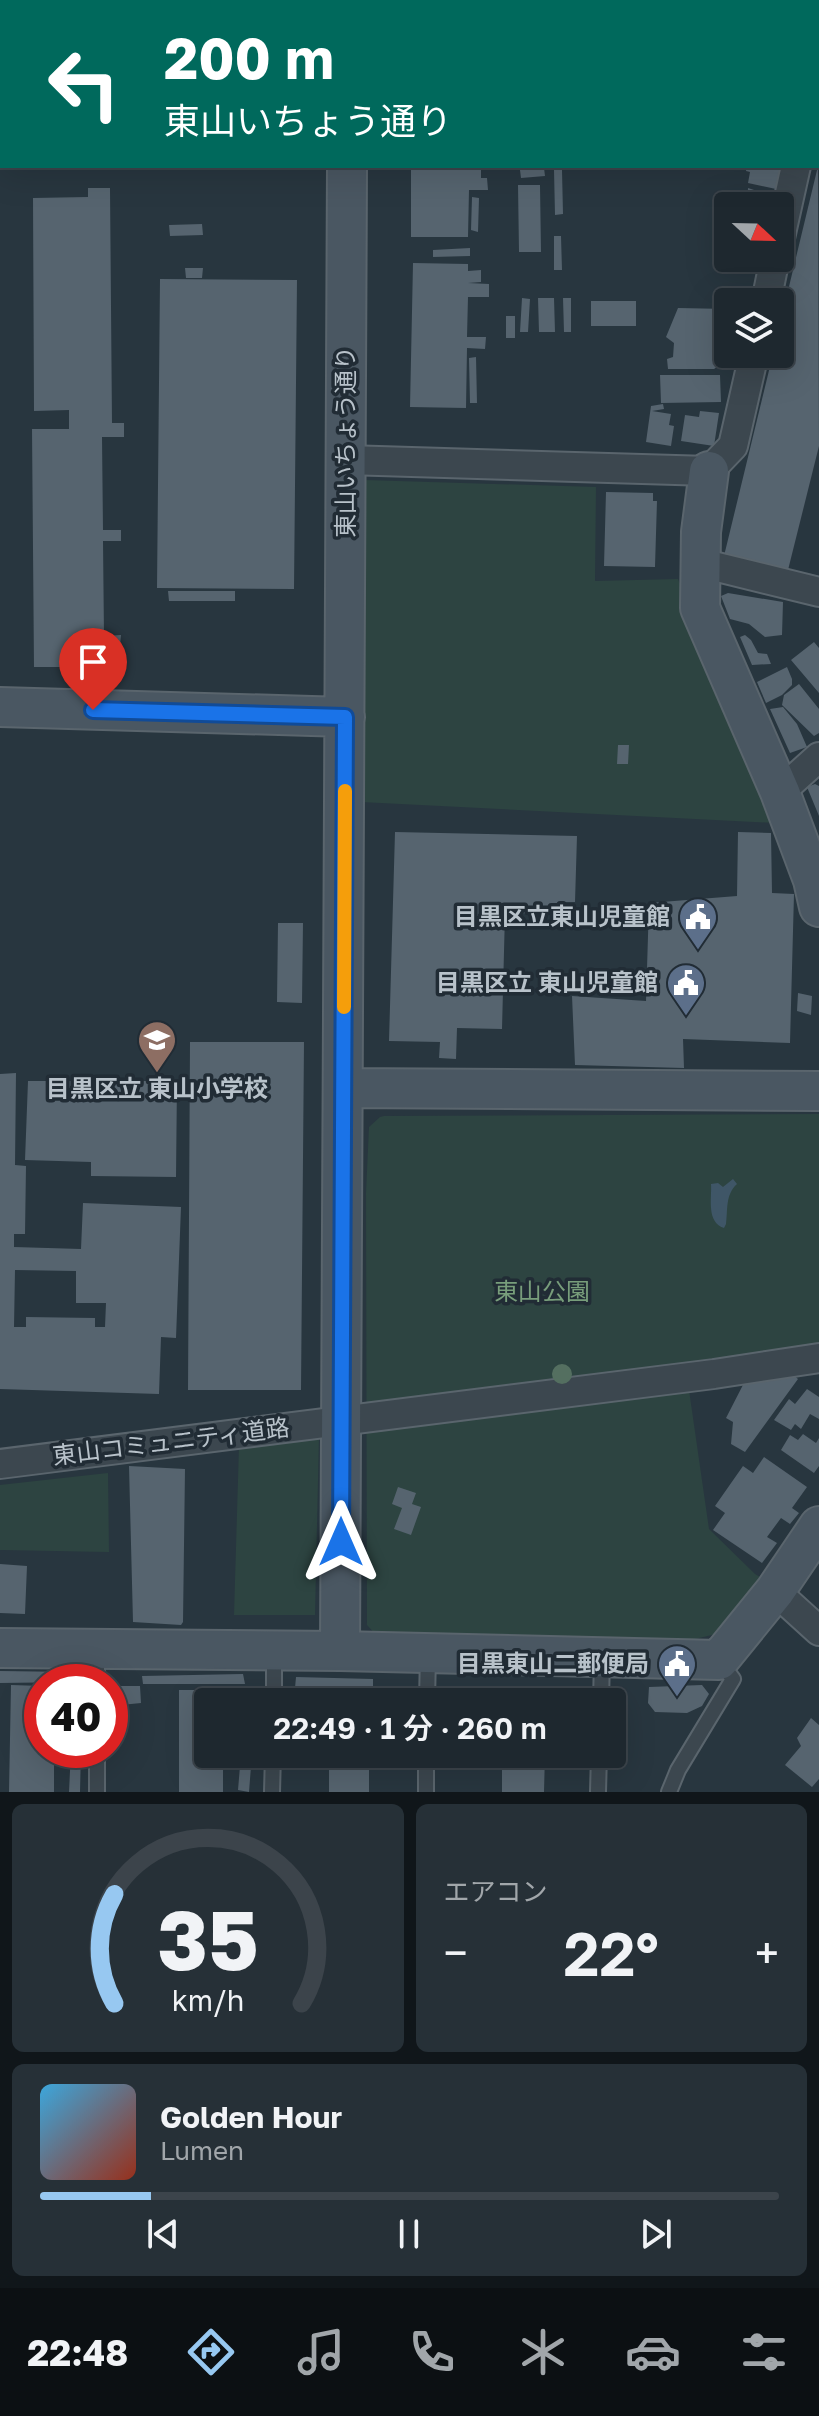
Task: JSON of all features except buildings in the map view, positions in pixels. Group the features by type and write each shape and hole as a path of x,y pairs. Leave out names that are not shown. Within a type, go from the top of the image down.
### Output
{"street":[{"name":"東山いちょう通り","path":"340,1651 347,168"},
{"path":"790,192 796,168"},
{"path":"751,368 733,446 709,471 701,532 700,608 780,792 813,880 819,907"},
{"path":"346,460 709,471"},
{"path":"701,563 819,592"},
{"path":"0,707 345,717"},
{"path":"780,792 817,763"},
{"path":"343,1088 819,1091"},
{"name":"東山コミュニティ道路","path":"0,1464 819,1358"},
{"path":"109,1664 274,1650 719,1660 775,1591 819,1526"},
{"path":"775,1591 819,1631"},
{"path":"0,1648 91,1664"}],"lane":[{"path":"274,1650 274,1688"},
{"path":"427,1688 428,1653"},
{"path":"601,1688 602,1657"},
{"path":"669,1792 678,1770 733,1679 719,1660"},
{"path":"97,1768 97,1792"},
{"path":"272,1792 273,1768"},
{"path":"426,1768 426,1792"},
{"path":"598,1792 599,1768"}],"green space":[{"path":"365,480 596,487 595,581 678,579 776,823 361,802"},
{"name":"東山公園","path":"819,1114 819,1372 689,1390 709,1529 755,1574 767,1581 720,1633 691,1640 377,1636 367,1625 366,1193 369,1127 384,1116"},
{"path":"319,1436 315,1615 234,1615 239,1446"},
{"path":"108,1473 109,1552 0,1550 0,1485"}],"water":[{"path":"733,1179 737,1184 729,1198 724,1228 712,1215 711,1184 718,1183 723,1187"}],"slow traffic":[{"path":"344,1007 345,791"}],"place":[{"name":"目黒区立東山児童館","path":"698,951"},
{"name":"目黒区立 東山児童館","path":"686,1017"},
{"name":"目黒区立 東山小学校","path":"157,1074"},
{"name":"目黒東山二郵便局","path":"677,1698"}],"route":[{"path":"93,710 345,717 341,1542"}]}
